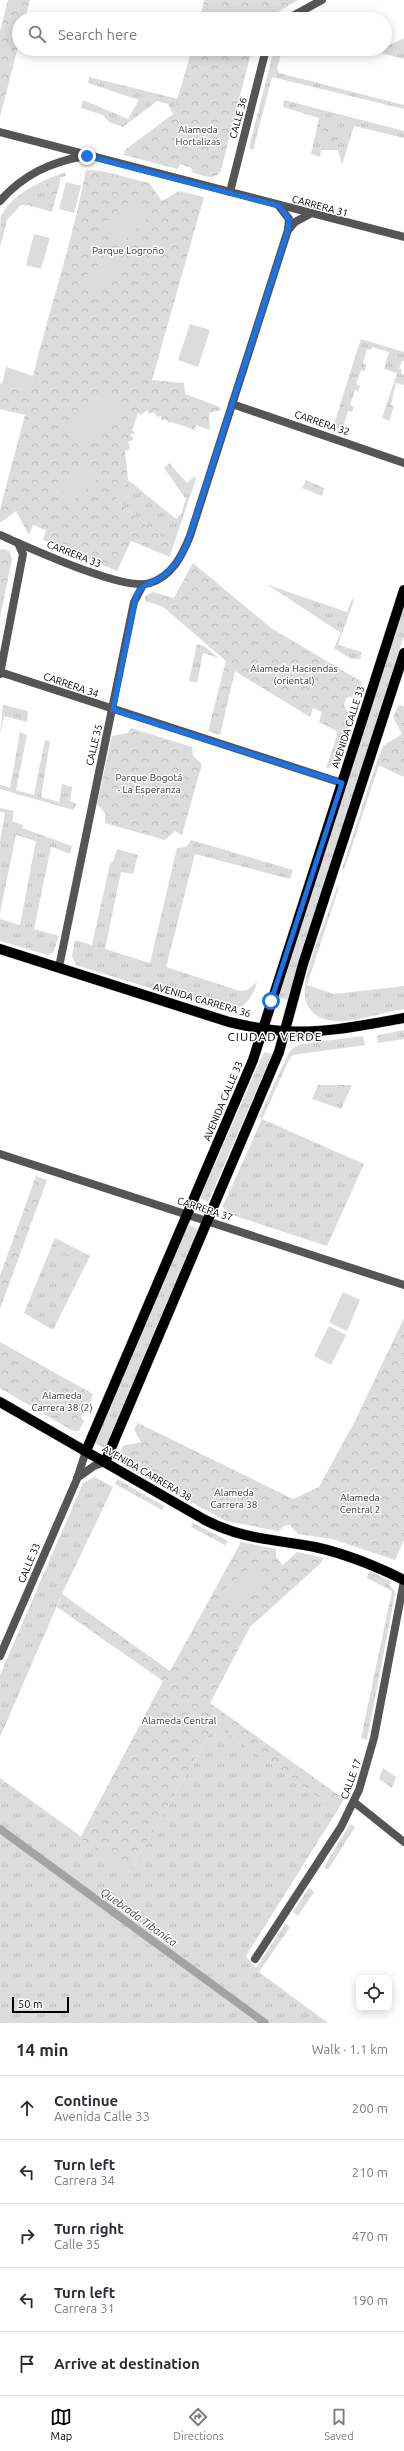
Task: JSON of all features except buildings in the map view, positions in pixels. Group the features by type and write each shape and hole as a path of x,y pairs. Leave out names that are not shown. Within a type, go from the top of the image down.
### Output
{"main road":[{"name":"AVENIDA CALLE 33","path":"86,1451 248,1073 264,1029 271,1001 404,590"},
{"path":"105,1462 206,1220 271,1071 303,964 404,653"},
{"name":"AVENIDA CARRERA 36","path":"0,949 229,1022 264,1029 284,1031 343,1028 404,1018"},
{"name":"AVENIDA CARRERA 38","path":"0,1402 227,1531 253,1538 331,1552 361,1561 404,1581"}],"street":[{"path":"300,12 322,0"},
{"name":"CALLE 36","path":"230,192 264,56"},
{"name":"CARRERA 31","path":"0,132 279,206 404,237"},
{"path":"0,201 8,192 36,170 69,159 87,156"},
{"path":"143,585 165,574 180,559 190,536 288,230 289,219 279,206"},
{"path":"288,230 296,222 310,214"},
{"name":"CARRERA 32","path":"232,404 404,463"},
{"name":"CARRERA 33","path":"0,535 120,582 143,585"},
{"path":"0,673 23,554 18,543"},
{"name":"CALLE 35","path":"59,967 134,602 143,585"},
{"name":"CARRERA 34","path":"0,673 342,783"},
{"name":"CARRERA 37","path":"0,1154 404,1285"},
{"name":"CALLE 33","path":"0,1656 77,1479 86,1451"},
{"name":"CALLE 33","path":"77,1479 94,1466 105,1462"},
{"name":"CALLE 17","path":"255,1959 341,1827 354,1802 374,1738 404,1581"},
{"path":"354,1802 404,1842"}],"green space":[{"path":"8,0 30,0 27,12 12,12 12,56 16,56 0,117 0,32"},
{"path":"204,0 298,0 278,12 201,12"},
{"path":"404,38 404,59 392,56 392,44"},
{"name":"Alameda Hortalizas","path":"190,56 250,56 219,174 208,177 191,172 192,168 180,164 178,169 124,155 125,150 173,114"},
{"path":"272,56 280,56 277,68 279,73 404,105 404,109 272,77 253,150 249,148"},
{"path":"89,77 178,99 173,114 168,104 157,101 123,127 109,122 103,115 81,108 83,100 128,119 139,100 88,83"},
{"path":"284,100 404,131 404,138 354,126 342,165 338,150 321,150 320,157 311,154 319,118 283,107"},
{"path":"332,123 338,126 341,132 338,138 332,141 326,138 323,132 326,126"},
{"name":"Parque Logroño","path":"86,170 102,171 149,183 162,201 179,191 204,197 152,380 184,383 185,394 220,407 221,410 209,413 210,430 196,425 195,430 171,422 169,423 165,419 162,421 161,416 157,417 154,412 149,414 147,410 141,415 138,413 132,430 135,433 130,435 134,439 128,442 130,449 125,451 128,480 116,500 173,546 170,557 131,541 117,571 43,540 46,530 33,525 29,535 16,511 0,523 0,509 25,415 0,409 0,383 29,393 74,226"},
{"path":"65,172 66,176 61,177 52,212 28,205 21,205 7,220 0,247 1,216 13,200 29,188"},
{"path":"49,181 60,182 56,196 39,192"},
{"path":"66,182 81,186 74,213 59,209"},
{"path":"132,199 148,218 118,246 101,226"},
{"path":"34,234 50,238 41,269 26,265"},
{"path":"110,252 125,267 97,293 83,278"},
{"path":"190,324 210,330 198,367 178,360"},
{"path":"361,339 404,352 404,361 402,361 399,369 402,370 401,374 404,375 404,385 396,383 391,405 394,406 389,421 382,418 397,373 384,369 389,352 372,347 371,350 367,349 363,363 366,365 365,371 361,370 356,384 360,386 358,391 355,390 350,405 354,407 352,412 348,411 342,430 333,427"},
{"path":"6,367 33,376 29,393 2,384"},
{"path":"106,393 124,412 87,447 68,427"},
{"path":"85,463 98,479 72,502 59,487"},
{"path":"169,463 187,483 195,476 196,479 173,546 116,500 128,480 176,519 181,514 186,499 164,468"},
{"path":"306,480 324,488 322,496 302,488"},
{"path":"4,549 9,551 12,559 0,618 0,550"},
{"name":"Alameda Haciendas (oriental)","path":"193,563 271,628 362,682 358,695 346,698 344,705 351,719 337,764 326,769 338,732 319,722 322,712 313,708 310,717 235,671 220,735 208,731 226,661 162,606 145,601 145,596 153,592 174,598"},
{"path":"268,585 347,612 352,599 354,600 338,645 362,652 360,659 351,659 334,648 341,633"},
{"path":"404,606 404,636 287,1000 277,997"},
{"path":"197,644 204,646 219,658 203,653 197,683 189,681"},
{"path":"3,705 28,711 27,722 4,716 0,736"},
{"path":"399,705 404,707 404,777 376,764 383,746 402,734 393,717"},
{"name":"Parque Bogotá - La Esperanza","path":"131,728 192,747 193,756 202,764 182,835 175,831 165,840 105,823 105,813 97,804 112,736 128,733"},
{"path":"20,732 27,735 16,790 34,795 45,740 50,741 41,797 59,802 62,784 72,787 70,801 77,804 73,810 0,789 0,785 10,788"},
{"path":"376,764 379,765 344,870 342,869"},
{"path":"0,808 14,811 12,821 23,825 22,828 72,846 70,854 51,847 34,929 59,936 53,953 48,955 0,941 0,919 20,925 36,841 16,835 0,913 0,842 5,813 0,812"},
{"path":"191,840 293,870 290,879 195,854 166,967 240,991 247,990 257,982 249,999 242,1006 231,1010 224,1011 76,965 72,956 75,940 92,945 110,864 114,860 117,849 138,855 133,874 121,872 105,949 150,963 177,848 186,847"},
{"path":"337,887 339,887 307,985 334,994 404,986 404,1009 359,1019 342,1021 335,1021 320,1017 310,1010 306,1000 305,989 307,976 318,939"},
{"path":"404,1030 404,1039 378,1043 377,1036 379,1035"},
{"path":"363,1036 365,1045 293,1055 290,1058 262,1119 259,1117 288,1054 293,1048 301,1044"},
{"path":"264,1052 272,1054 208,1202 200,1198"},
{"path":"318,1085 352,1085 341,1109 312,1099"},
{"path":"262,1119 364,1164 327,1246 226,1213 223,1206"},
{"path":"36,1176 47,1180 0,1309 0,1276"},
{"path":"187,1224 198,1229 105,1448 94,1443"},
{"path":"55,1238 90,1256 53,1330 24,1313"},
{"path":"63,1254 71,1259 60,1279 53,1274"},
{"path":"343,1292 360,1300 347,1331 329,1322"},
{"name":"Alameda Central 2","path":"404,1318 404,1540 395,1560 332,1539 298,1534 290,1525 284,1526 278,1531 226,1521 125,1466 121,1461 120,1452 123,1446 141,1442 134,1429 138,1423 293,1499 319,1487 356,1419"},
{"path":"329,1326 346,1335 331,1365 314,1356"},
{"name":"Alameda Carrera 38 (2)","path":"0,1342 93,1394 88,1409 84,1411 81,1418 84,1421 79,1431 73,1431 0,1388"},
{"path":"95,1477 113,1487 62,1594 0,1737 0,1675 83,1483"},
{"path":"117,1479 164,1506 162,1510 115,1484"},
{"path":"193,1523 228,1541 225,1545 191,1527"},
{"name":"Alameda Central","path":"241,1542 276,1549 276,1557 283,1565 297,1552 324,1558 321,1563 250,1627 210,1703 344,1799 337,1811 215,1724 130,1872 80,1838 163,1681 57,1607 62,1594 170,1671"},
{"path":"251,1566 264,1582 237,1606 223,1590"},
{"path":"369,1571 390,1581 389,1585 394,1590 395,1594 367,1740 361,1738 392,1591 367,1578"},
{"path":"215,1724 337,1811 246,1956 256,1968 285,1924 290,1927 259,1972 328,2023 0,2023 0,1778 130,1872"},
{"path":"383,1768 396,1777 392,1788 379,1779"},
{"path":"350,1824 355,1827 328,1870 324,1867"},
{"path":"309,1888 314,1892 298,1916 293,1912"}],"waterway":[{"name":"Quebrada Tibaníca","path":"0,1829 265,2023"}],"district":[{"name":"CIUDAD VERDE","path":"275,1036"}],"route":[{"path":"87,156 233,192 279,206 286,212 289,219 288,230 188,541 180,559 173,568 157,580 143,585 136,595 113,710 146,719 342,783 271,1001"}],"park label":[{"name":"Alameda Carrera 38","path":"234,1498"}]}
